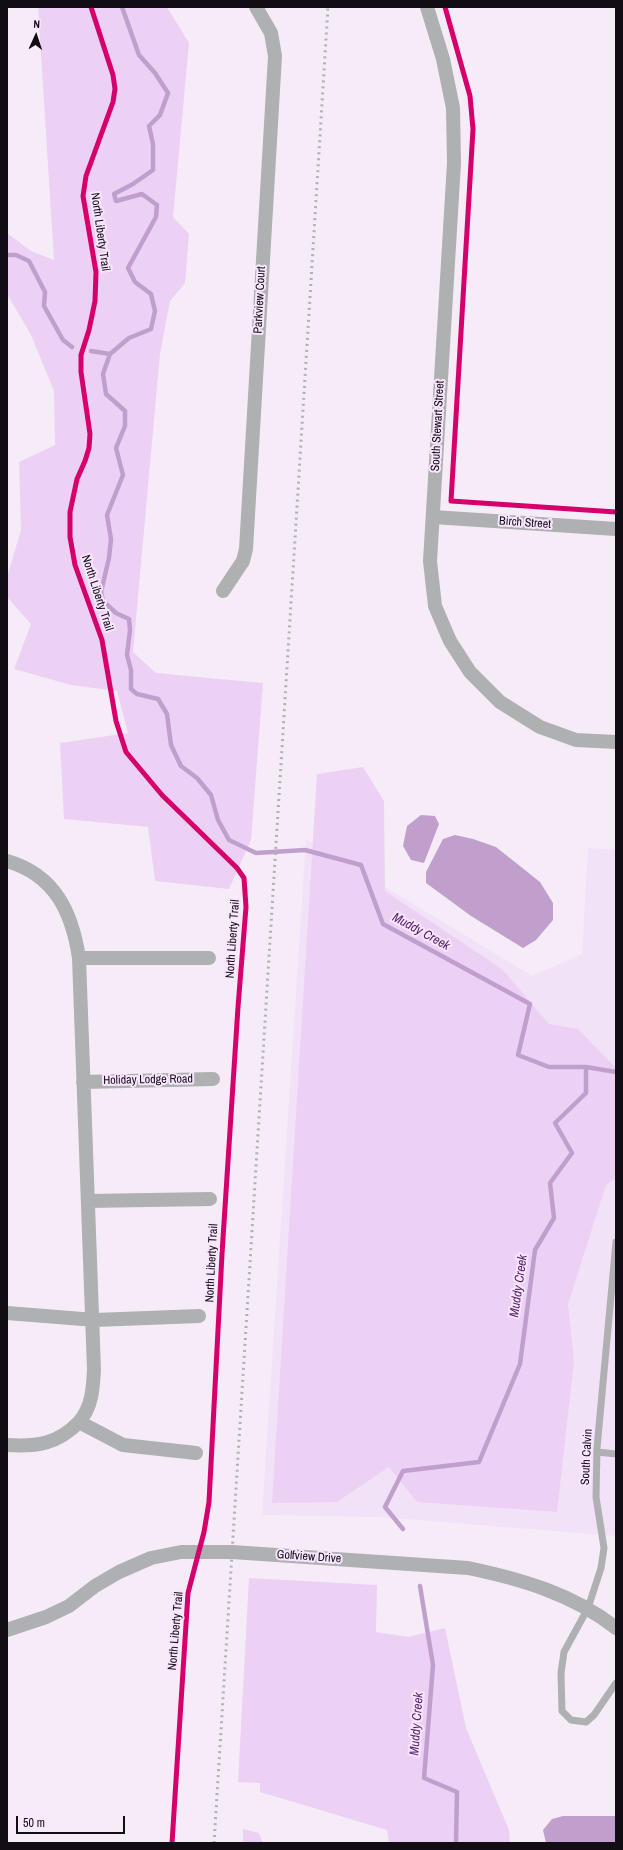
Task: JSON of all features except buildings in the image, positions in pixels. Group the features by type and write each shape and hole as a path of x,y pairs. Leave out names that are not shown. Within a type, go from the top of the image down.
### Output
{"street":[{"name":"Parkview Court","path":"223,592 243,561 246,549 275,56 271,33 256,7"},
{"name":"South Stewart Street","path":"427,7 443,59 453,108 454,163 438,402 430,562 435,606 450,641 470,672 500,702 540,728 576,740 616,742"},
{"name":"Birch Street","path":"433,517 616,529"},
{"path":"7,861 38,877 50,887 62,902 73,926 79,958 94,1370 93,1389 90,1404 79,1422 63,1436 41,1445 7,1445"},
{"path":"79,958 209,958"},
{"name":"Holiday Lodge Road","path":"83,1082 213,1079"},
{"path":"88,1201 210,1199"},
{"path":"7,1313 91,1318 96,1320 199,1316"},
{"path":"79,1422 123,1445 196,1452"},
{"name":"Golfview Drive","path":"7,1630 46,1617 64,1609 95,1586 119,1572 151,1558 181,1552 232,1552 468,1568 503,1576 550,1590 588,1608 616,1628"}],"lane":[{"name":"South Calvin","path":"616,1242 597,1452 596,1497 604,1548 601,1568 588,1608 564,1652 561,1680 562,1711 572,1720 586,1722 594,1715 616,1683"},
{"path":"597,1452 616,1454"}],"shaded area":[{"path":"38,7 167,7 189,43 173,217 189,234 185,283 170,301 160,354 133,652 156,673 263,683 251,840 229,889 155,881 148,827 64,819 60,743 128,733 117,691 71,685 14,669 31,624 7,597 7,577 21,530 19,462 55,445 54,391 31,335 7,294 7,233 31,251 54,260"},
{"path":"363,767 384,801 385,891 502,969 549,1024 578,1029 616,1068 616,1178 606,1185 568,1304 574,1361 557,1512 417,1502 389,1467 337,1502 272,1503 317,774"},
{"path":"421,815 435,816 439,824 424,863 411,860 403,846 407,826"},
{"path":"455,835 473,839 496,847 540,882 553,903 553,920 536,940 523,948 471,916 426,883 426,872 443,839"},
{"path":"306,839 532,976 582,954 588,848 616,850 616,1536 380,1517 262,1515"},
{"path":"249,1578 377,1585 376,1632 408,1637 445,1628 466,1728 509,1830 510,1843 389,1843 387,1830 260,1792 260,1783 238,1782"},
{"path":"563,1816 616,1816 616,1843 546,1843 543,1830 552,1819"},
{"path":"243,1829 259,1833 263,1843 243,1843"}],"waterway":[{"name":"Muddy Creek","path":"122,7 139,55 155,73 168,93 160,115 149,126 153,144 153,170 133,184 114,194 116,201 142,194 157,205 156,217 128,268 135,282 151,294 155,311 151,329 129,338 110,354 103,374 106,394 125,411 125,426 116,448 123,475 107,515 111,539 109,558 101,592 103,601 116,613 129,619 130,630 127,655 131,670 131,689 137,694 158,699 167,714 171,745 181,766 197,778 211,795 218,820 229,840 256,853 305,850 361,865 383,924 530,1004 518,1055 549,1067 586,1067 586,1093 555,1123 572,1153 550,1183 554,1218 535,1250 520,1364 479,1462 403,1471 385,1507 403,1529"},
{"path":"7,255 16,255 29,261 45,292 44,306 63,340 72,347"},
{"path":"91,351 110,354"},
{"path":"586,1067 616,1072"},
{"name":"Muddy Creek","path":"420,1586 433,1665 424,1778 457,1792 456,1843"}],"railway":[{"path":"214,1843 328,7"}],"cycle path":[{"name":"North Liberty Trail","path":"91,7 113,75 115,89 113,102 86,176 83,196 96,272 95,301 89,330 81,355 81,372 90,434 89,448 77,479 70,512 70,537 75,565 102,640 116,721 126,752 162,795 237,868 244,878 246,907 222,1254 209,1502 204,1532 188,1593 172,1843"},
{"path":"445,7 470,96 473,129 451,501 616,512"}]}
